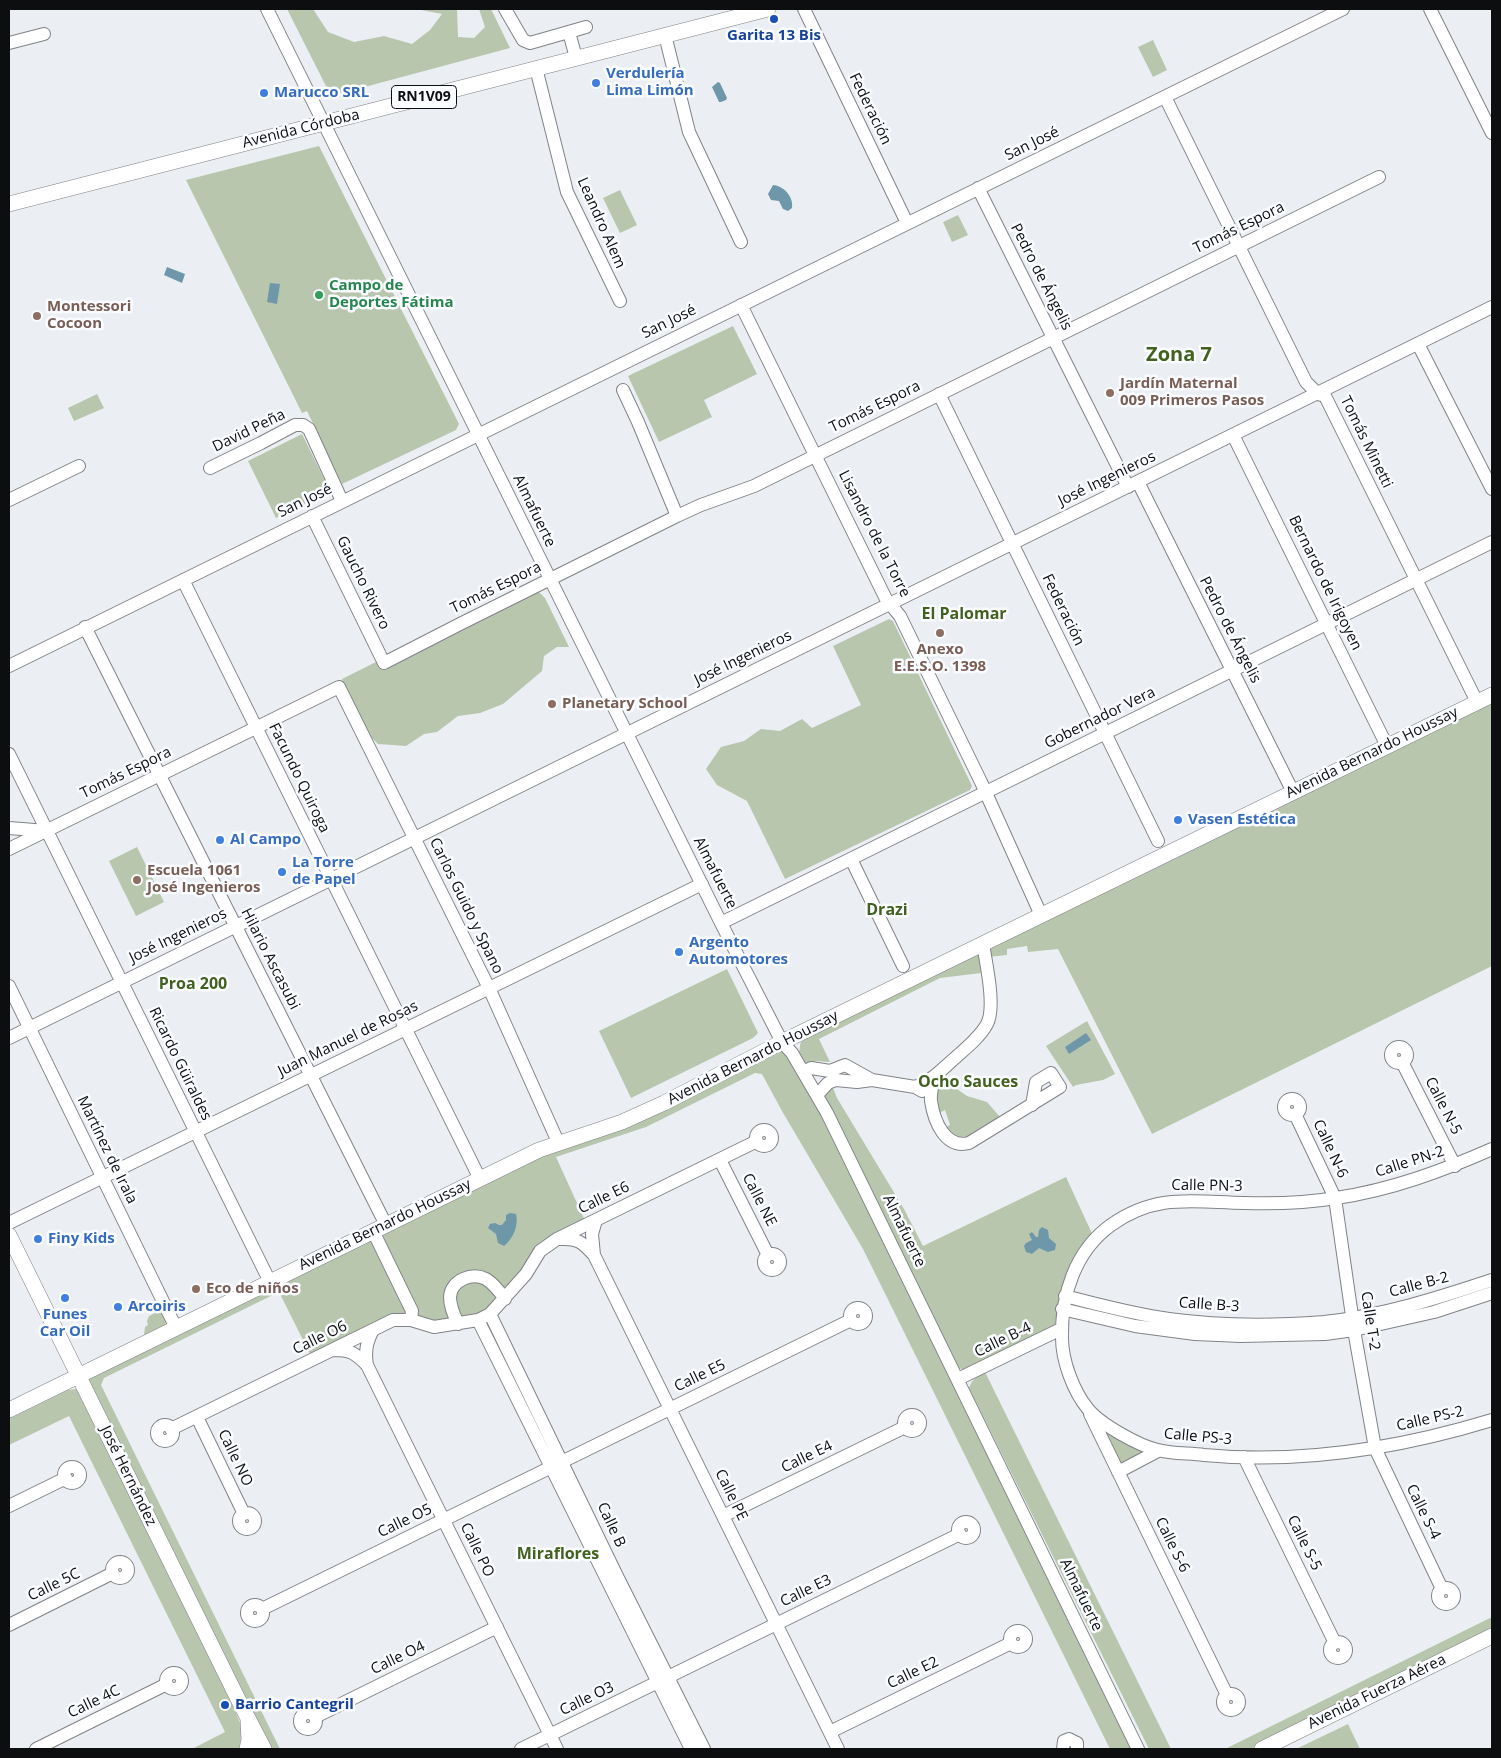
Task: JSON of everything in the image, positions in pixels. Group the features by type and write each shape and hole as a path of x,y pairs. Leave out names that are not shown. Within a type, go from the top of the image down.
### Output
{"main road":[{"name":"Avenida Córdoba","path":"9,204 665,35 742,12 768,9"},
{"name":"Avenida Bernardo Houssay","path":"9,1410 558,1142 589,1134 648,1111 782,1042 1492,694"},
{"name":"José Hernández","path":"9,1235 264,1749"},
{"name":"Avenida Fuerza Aérea","path":"1262,1749 1492,1636"},
{"name":"Avenida Fuerza Aérea","path":"1279,1749 1492,1645"},
{"name":"José Hernández","path":"247,1718 249,1740 247,1749"}],"street":[{"name":"Almafuerte","path":"267,9 322,123 782,1042 792,1052 817,1095 1138,1749"},
{"path":"505,9 522,40 530,43 586,27"},
{"name":"Federación","path":"804,9 907,223"},
{"name":"San José","path":"9,666 1343,9"},
{"path":"1430,9 1491,128"},
{"path":"569,32 576,58"},
{"path":"9,43 44,34"},
{"path":"665,35 689,132 741,242"},
{"name":"Leandro Alem","path":"536,68 567,192 620,301"},
{"name":"Tomás Minetti","path":"1165,96 1306,382 1318,394 1325,396 1477,702"},
{"name":"Tomás Espora","path":"384,663 677,516 701,505 754,486 1379,177"},
{"name":"Pedro de Ángelis","path":"978,188 1053,337 1232,671 1293,792"},
{"name":"Lisandro de la Torre","path":"741,305 886,599 900,616 986,793 1041,915"},
{"name":"José Ingenieros","path":"9,1038 1492,308"},
{"path":"1418,344 1492,489"},
{"path":"623,390 677,516"},
{"name":"Federación","path":"939,394 1158,841"},
{"name":"David Peña","path":"210,468 295,425 303,424 309,429 342,501"},
{"name":"Bernardo de Irigoyen","path":"1233,435 1387,746"},
{"path":"9,500 79,466"},
{"name":"Gaucho Rivero","path":"312,516 384,663"},
{"name":"Gobernador Vera","path":"722,923 1492,542"},
{"name":"Facundo Quiroga","path":"183,580 480,1179"},
{"name":"Hilario Ascasubi","path":"85,627 311,1076 379,1228"},
{"name":"Tomás Espora","path":"9,849 339,687"},
{"name":"Carlos Guido y Spano","path":"339,687 489,988 558,1142"},
{"name":"Ricardo Güiraldes","path":"9,754 270,1282"},
{"path":"9,828 47,830"},
{"path":"851,859 903,966"},
{"name":"Juan Manuel de Rosas","path":"9,1223 702,884"},
{"path":"915,1087 934,1078 971,1043 988,1023 991,1013 990,990 983,944"},
{"name":"Martínez de Irala","path":"9,986 176,1328"},
{"name":"Calle N-5","path":"1402,1062 1455,1166"},
{"path":"817,1095 829,1077 845,1065 872,1080 915,1087 921,1090 930,1100 940,1129 946,1138 964,1144 969,1143 1032,1105"},
{"path":"803,1072 811,1068 829,1077"},
{"path":"930,1100 934,1078"},
{"name":"Calle N-6","path":"1295,1114 1335,1198"},
{"name":"Calle E6","path":"490,1314 526,1274 540,1251 596,1220 757,1141"},
{"name":"Calle PN-2","path":"1335,1198 1376,1191 1417,1179 1455,1166 1492,1149"},
{"name":"Calle NE","path":"720,1160 768,1255"},
{"name":"Calle PN-3","path":"1065,1313 1073,1272 1084,1253 1095,1240 1118,1220 1142,1208 1173,1200 1255,1203 1335,1198"},
{"name":"Calle T-2","path":"1335,1198 1353,1324 1375,1448"},
{"name":"Calle PE","path":"594,1254 592,1234 596,1220"},
{"path":"379,1228 412,1311 411,1320"},
{"name":"Calle PE","path":"558,1240 573,1238 584,1243 594,1254 838,1749"},
{"path":"458,1324 451,1307 450,1298 455,1284 461,1280 477,1276 485,1279 505,1299"},
{"name":"Calle B-2","path":"1353,1324 1492,1280"},
{"name":"Calle B-2","path":"1353,1324 1434,1312 1492,1293"},
{"name":"Calle B-4","path":"958,1379 1065,1313"},
{"name":"Calle B-3","path":"1065,1313 1135,1326 1196,1328"},
{"name":"Calle B-3","path":"1065,1313 1138,1314 1196,1328 1241,1336 1325,1334 1353,1324"},
{"name":"Calle PS-3","path":"1065,1313 1062,1348 1065,1364 1079,1394 1088,1409 1104,1423 1135,1442 1158,1451 1244,1457 1301,1455 1375,1448"},
{"name":"Calle O6","path":"171,1429 393,1320 411,1320 434,1327 478,1320 490,1314"},
{"name":"Calle B","path":"490,1314 557,1464 662,1680 691,1749"},
{"name":"Calle B","path":"478,1320 557,1464"},
{"name":"Calle E5","path":"557,1464 851,1320"},
{"name":"Calle PO","path":"372,1330 367,1340 365,1353 367,1365 557,1749"},
{"name":"Calle PO","path":"332,1350 346,1350 357,1355 367,1365"},
{"name":"Calle S-6","path":"1088,1409 1227,1695"},
{"name":"Calle NO","path":"197,1416 244,1514"},
{"name":"Calle PS-2","path":"1375,1448 1457,1431 1492,1420"},
{"name":"Calle E4","path":"723,1516 905,1427"},
{"name":"Calle S-4","path":"1375,1448 1442,1589"},
{"path":"1118,1472 1158,1451"},
{"name":"Calle S-5","path":"1244,1457 1335,1643"},
{"name":"Calle O5","path":"262,1609 557,1464"},
{"path":"9,1506 66,1478"},
{"name":"Calle E3","path":"662,1680 960,1534"},
{"name":"Calle 5C","path":"9,1625 113,1573"},
{"name":"Calle O4","path":"314,1717 497,1628"},
{"name":"Calle E2","path":"830,1732 1011,1642"},
{"name":"Calle B","path":"662,1680 704,1749"},
{"name":"Calle O3","path":"521,1749 662,1680"},
{"name":"Calle 4C","path":"36,1749 167,1684"},
{"path":"1063,1749 1064,1741 1069,1739 1077,1743 1077,1749"},
{"path":"254,1749 264,1749"}],"green space":[{"path":"287,9 313,9 328,32 354,42 384,36 412,44 430,30 442,14 416,9 457,9 458,37 474,38 485,27 479,9 491,9 510,48 331,96"},
{"path":"1153,40 1167,70 1153,77 1138,47"},
{"name":"Campo de Deportes Fátima","path":"319,146 459,424 456,430 342,484 307,411 302,413 186,180"},
{"path":"620,190 637,225 620,233 603,198"},
{"path":"958,215 968,235 952,242 943,222"},
{"path":"733,326 757,374 704,400 712,417 659,442 628,376"},
{"path":"97,394 104,408 74,421 68,408"},
{"path":"302,434 330,491 276,518 248,461"},
{"path":"538,591 545,598 569,647 557,647 544,656 542,671 503,704 480,713 458,716 437,732 424,734 406,746 378,744 372,738 342,679 378,661"},
{"path":"889,619 893,621 972,786 970,790 785,879 747,801 717,785 706,769 721,747 744,741 761,729 780,731 802,719 812,728 861,705 833,646"},
{"path":"1492,695 1492,966 1152,1134 1058,949 1028,952 1027,946 1007,949 1007,955 988,957 987,946"},
{"path":"137,847 164,902 136,916 109,861"},
{"path":"978,951 981,973 940,978 819,1039 830,1062 815,1061 814,1064 801,1061 799,1053 801,1039"},
{"path":"727,969 758,1033 753,1038 631,1098 599,1031"},
{"path":"1087,1021 1115,1074 1103,1080 1073,1087 1046,1046"},
{"path":"782,1042 792,1053 1138,1749 1110,1749 863,1249 762,1074 755,1073 646,1127 556,1157 587,1225 557,1239 490,1314 581,1500 478,1320 449,1325 393,1320 313,1360 279,1292 104,1378 101,1385 280,1749 247,1749 249,1729 78,1376"},
{"path":"941,1078 967,1096 987,1102 1000,1117 967,1137 954,1136 944,1128 950,1125 945,1110 939,1113 937,1091"},
{"path":"833,1084 837,1098 904,1209 923,1246 1066,1177 1095,1240 1065,1296 1168,1319 1323,1322 1492,1280 1492,1293 1434,1312 1241,1336 1062,1309 1061,1329 964,1370 959,1368 824,1099 824,1093"},
{"path":"159,1311 166,1322 165,1325 144,1335 149,1316"},
{"path":"985,1372 1171,1749 1149,1749 969,1388 975,1378"},
{"path":"76,1389 80,1392 222,1681 243,1729 242,1749 192,1749 225,1732 69,1416 9,1445 9,1419 68,1390"},
{"path":"1088,1409 1158,1451 1118,1472"},
{"path":"1492,1617 1492,1633 1255,1749 1225,1749"},
{"path":"1348,1724 1360,1749 1296,1749"}],"water":[{"path":"718,82 727,98 721,102 719,102 712,87"},
{"path":"773,185 781,187 790,196 792,208 788,211 783,209 779,201 771,200 768,194"},
{"path":"167,267 185,274 182,283 164,275"},
{"path":"270,283 280,284 277,304 267,302"},
{"path":"1086,1033 1091,1040 1069,1054 1065,1047"},
{"path":"510,1213 516,1214 516,1227 510,1240 504,1246 498,1243 496,1234 488,1228 490,1224 502,1225 506,1220 506,1215"},
{"path":"1042,1227 1048,1230 1049,1238 1056,1244 1055,1250 1048,1252 1039,1248 1032,1254 1026,1252 1024,1246 1032,1240 1029,1234 1032,1232 1038,1237 1039,1230"}],"place":[{"name":"Garita 13 Bis","path":"774,19"},
{"name":"Verdulería Lima Limón","path":"596,83"},
{"name":"Marucco SRL","path":"264,93"},
{"name":"Campo de Deportes Fátima","path":"319,295"},
{"name":"Montessori Cocoon","path":"37,316"},
{"name":"Jardín Maternal 009 Primeros Pasos","path":"1110,393"},
{"name":"Anexo E.E.S.O. 1398","path":"940,633"},
{"name":"Planetary School","path":"552,704"},
{"name":"Vasen Estética","path":"1178,820"},
{"name":"Al Campo","path":"220,840"},
{"name":"La Torre de Papel","path":"282,872"},
{"name":"Escuela 1061 José Ingenieros","path":"137,880"},
{"name":"Argento Automotores","path":"679,952"},
{"name":"Finy Kids","path":"38,1239"},
{"name":"Eco de niños","path":"196,1289"},
{"name":"Funes Car Oil","path":"65,1298"},
{"name":"Arcoiris","path":"118,1307"},
{"name":"Barrio Cantegril","path":"225,1705"}],"district":[{"name":"Zona 7","path":"1179,355"},
{"name":"El Palomar","path":"964,614"},
{"name":"Drazi","path":"887,910"},
{"name":"Proa 200","path":"193,984"},
{"name":"Ocho Sauces","path":"968,1082"},
{"name":"Miraflores","path":"558,1554"}]}
